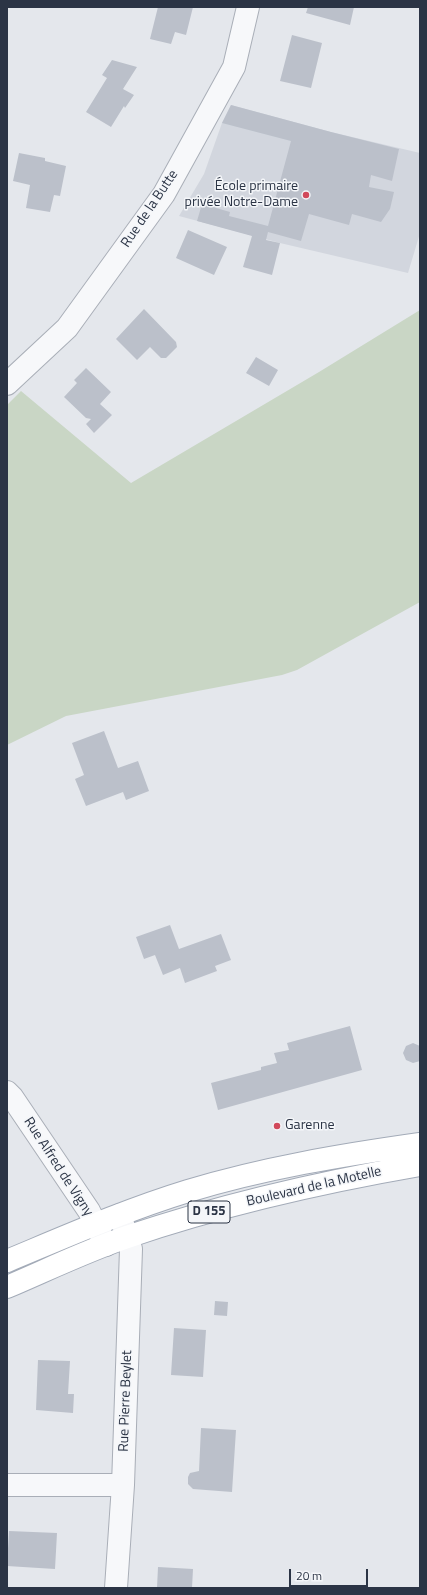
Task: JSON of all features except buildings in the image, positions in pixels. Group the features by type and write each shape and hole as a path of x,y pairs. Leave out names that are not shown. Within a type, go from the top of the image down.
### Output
{"main road":[{"name":"Boulevard de la Motelle","path":"7,1261 120,1215 188,1191 285,1166 420,1144"},
{"name":"Boulevard de la Motelle","path":"7,1287 127,1237 194,1216 344,1178 420,1164"}],"street":[{"name":"Rue de la Butte","path":"7,384 67,328 164,194 234,67 248,7"},
{"name":"Rue Alfred de Vigny","path":"7,1092 12,1097 88,1211 106,1245"},
{"name":"Rue Pierre Beylet","path":"116,1588 124,1485 131,1249 120,1215"},
{"path":"7,1485 124,1485"}],"shaded area":[{"name":"École primaire privée Notre-Dame","path":"231,105 331,132 420,153 420,233 408,273 280,243 179,216 204,174 222,123"}],"green space":[{"path":"420,310 420,602 297,670 282,675 66,716 7,745 7,405 21,391 131,483 319,372"}],"place":[{"name":"École primaire privée Notre-Dame","path":"306,195"},
{"name":"Garenne","path":"277,1126"}]}
